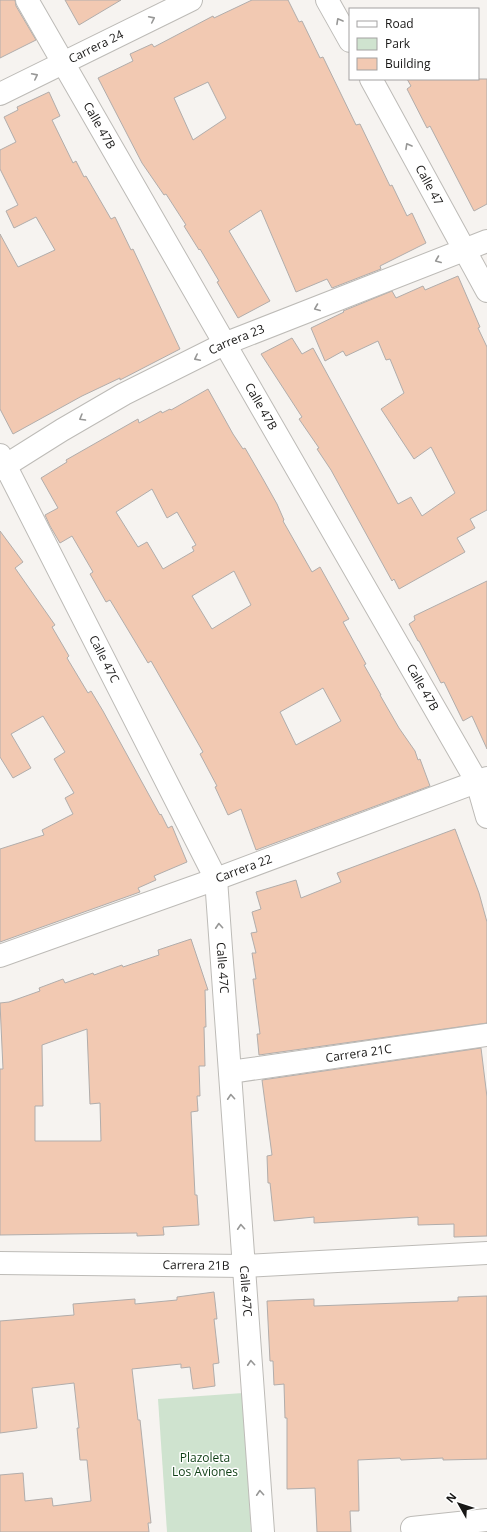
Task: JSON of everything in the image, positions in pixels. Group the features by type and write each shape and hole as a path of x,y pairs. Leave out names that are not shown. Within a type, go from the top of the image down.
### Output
{"street":[{"name":"Calle 47B","path":"27,0 224,344 482,780 487,817"},
{"name":"Carrera 24","path":"0,94 62,62 191,0"},
{"path":"327,0 349,40"},
{"name":"Calle 47","path":"372,80 487,291"},
{"name":"Carrera 23","path":"2,463 124,394 224,344 487,241"},
{"name":"Calle 47C","path":"2,463 216,879 263,1532"},
{"name":"Carrera 22","path":"0,956 216,879 482,780"},
{"name":"Carrera 21C","path":"230,1072 487,1035"},
{"name":"Carrera 21B","path":"0,1263 244,1266 487,1252"},
{"path":"412,1528 487,1520"}],"green space":[{"name":"Plazoleta Los Aviones","path":"243,1393 251,1532 167,1532 158,1399"}],"building":[{"path":"0,0 15,0 16,6 36,40 0,58"},
{"path":"65,0 121,0 79,25"},
{"path":"252,0 288,0 299,22 302,21 320,58 323,57 356,125 360,124 390,186 392,185 407,216 412,213 426,243 380,266 381,269 332,288 327,279 296,292 261,210 229,231 270,301 238,318 217,282 219,281 184,226 186,225 166,194 164,195 142,163 98,78 133,61 130,54 152,44 154,47 213,16 214,18","holes":["208,82 226,118 193,140 174,98"]},
{"path":"487,79 487,204 474,211 430,126 427,128 407,89 411,86 408,80"},
{"path":"49,92 60,116 52,120 73,163 76,161 84,177 86,176 111,219 115,217 131,250 133,249 180,349 120,380 120,378 82,396 13,434 0,409 0,234 18,267 55,250 36,217 14,228 6,211 18,205 0,169 0,150 16,142 4,117 18,110 17,107"},
{"path":"458,276 487,347 487,510 470,519 475,528 457,538 465,552 399,589 394,579 392,581 331,470 317,449 319,448 299,419 302,417 261,354 292,338 302,354 313,348 398,504 411,497 422,516 455,493 431,447 414,459 381,409 404,393 390,359 386,360 378,341 346,356 343,351 325,361 311,328 344,312 343,311 392,291 396,298 423,286 425,290"},
{"path":"208,389 233,434 243,449 245,448 263,479 277,504 284,520 283,521 312,572 320,567 349,619 343,622 366,664 364,665 399,728 415,751 418,760 420,759 430,786 256,850 241,809 228,815 215,787 217,786 200,754 203,752 151,661 148,663 110,600 106,602 90,574 93,572 72,536 60,543 45,515 58,508 41,478 67,462 66,460 138,419 139,423 161,411 162,413 170,409 171,410","holes":["152,489 167,518 177,512 196,545 192,547 194,551 163,569 147,542 138,547 116,512","234,571 251,605 212,629 192,596","323,688 341,721 296,745 280,712"]},
{"path":"0,531 23,562 15,568 55,625 52,627 69,656 67,658 88,693 91,691 103,711 168,828 172,826 187,862 154,876 156,880 138,888 140,892 0,942 0,849 44,835 42,830 73,814 65,798 74,793 54,759 65,752 43,716 11,734 31,768 13,778 0,757"},
{"path":"487,581 487,749 472,716 463,721 444,682 441,683 409,624 415,620 414,616"},
{"path":"455,829 479,893 487,922 487,1023 259,1055 257,1034 260,1034 253,979 256,979 252,953 256,953 251,933 257,932 252,912 261,909 256,892 296,880 301,898 341,882 337,873"},
{"path":"191,939 208,990 205,990 205,1066 199,1066 200,1096 197,1096 198,1111 191,1112 195,1195 197,1195 199,1225 163,1227 164,1235 137,1236 137,1233 0,1235 0,1069 3,1069 0,1003 9,1002 40,991 39,988 63,979 65,983 93,973 94,975 122,965 123,967 159,955 158,950","holes":["87,1029 90,1104 100,1103 101,1141 35,1141 35,1106 43,1106 42,1045"]},
{"path":"481,1048 487,1097 487,1236 454,1237 454,1224 418,1225 418,1217 314,1223 314,1217 274,1221 270,1183 268,1183 267,1156 272,1155 262,1080"},
{"path":"214,1292 217,1319 214,1319 219,1363 213,1364 215,1386 193,1389 190,1367 181,1368 181,1364 132,1369 138,1420 140,1420 151,1523 148,1523 149,1532 0,1532 0,1475 23,1473 25,1501 52,1498 53,1506 91,1501 87,1460 80,1460 77,1428 79,1428 74,1383 32,1388 37,1428 0,1433 0,1321 74,1315 73,1304 135,1299 135,1304 177,1300 177,1297"},
{"path":"487,1296 487,1459 443,1460 443,1458 401,1460 400,1458 358,1460 359,1511 350,1511 351,1532 317,1532 315,1488 287,1489 287,1418 285,1418 284,1384 274,1385 273,1361 270,1361 267,1301 314,1299 314,1306 458,1301 458,1297"}]}
